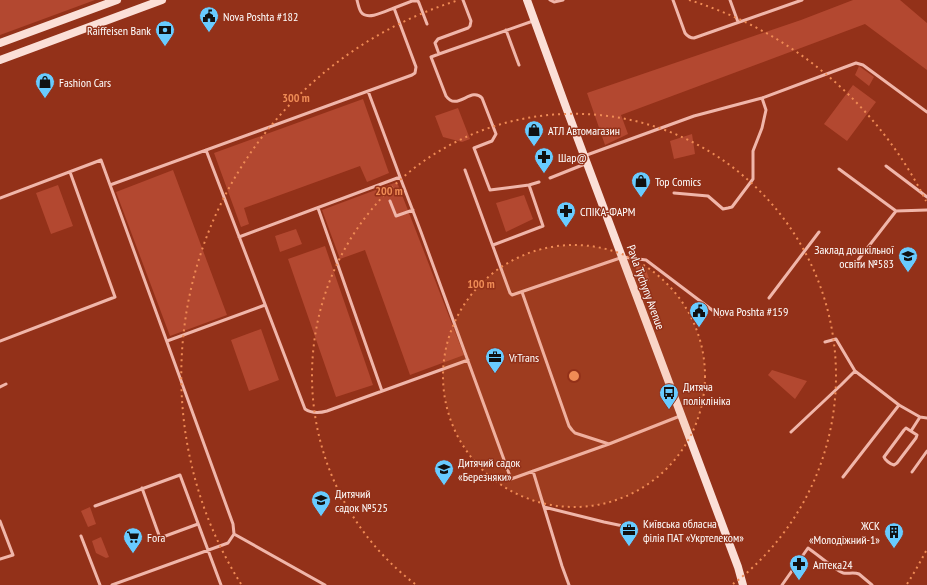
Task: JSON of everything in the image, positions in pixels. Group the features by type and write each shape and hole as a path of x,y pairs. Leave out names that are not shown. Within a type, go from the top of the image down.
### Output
{"street":[{"path":"0,43 117,0"},
{"path":"0,60 162,0"},
{"name":"Pavla Tychyny Avenue","path":"527,0 744,584"}],"lane":[{"path":"356,0 361,12 367,16 372,16 412,1 418,1 427,24"},
{"path":"439,54 436,45 436,41 438,39 470,26 471,21 463,0"},
{"path":"550,0 554,2 563,0"},
{"path":"673,0 685,34 691,38 802,0"},
{"path":"730,0 738,22"},
{"path":"110,185 412,75 415,73 416,67 394,8"},
{"path":"534,20 431,57 446,96 449,100 456,102 475,94 482,98 496,134 492,141 474,148 490,190 529,185 539,182"},
{"path":"506,30 519,65"},
{"path":"550,178 586,160 694,116 762,98 856,64 863,65 927,112"},
{"path":"368,91 511,479 609,444 681,415"},
{"path":"674,193 708,196 723,209 732,207 753,179 753,151 762,128 766,110 762,98"},
{"path":"206,150 305,409 308,411 321,413 468,360"},
{"path":"0,198 101,160 233,524 234,534 228,543 112,585"},
{"path":"886,166 927,197"},
{"path":"839,169 896,211 927,210"},
{"path":"465,170 510,294 514,295 623,257 646,260 720,316"},
{"path":"0,341 115,297 70,172"},
{"path":"239,237 400,178"},
{"path":"493,245 543,226 529,185"},
{"path":"390,201 396,216 413,210"},
{"path":"318,208 382,391"},
{"path":"858,260 896,211"},
{"path":"769,298 819,232"},
{"path":"522,292 569,426 575,433 609,444"},
{"path":"167,341 265,305"},
{"path":"825,342 836,339 855,371 899,405 920,417 927,418"},
{"path":"791,432 855,371"},
{"path":"0,386 6,384"},
{"path":"843,477 899,405"},
{"path":"911,431 920,417"},
{"path":"905,428 911,431 917,435 916,438 897,463 894,465 892,464 884,457 905,428"},
{"path":"912,472 927,451"},
{"path":"533,471 569,585"},
{"path":"95,506 180,475 221,585"},
{"path":"142,488 160,538 198,524"},
{"path":"544,507 628,527"},
{"path":"0,521 13,555 0,559"},
{"path":"234,534 325,585"},
{"path":"82,536 100,585"},
{"path":"782,585 808,548 838,570 844,573 859,574 872,585"}],"shaded area":[{"path":"0,0 95,0 0,35"},
{"path":"853,0 900,0 927,23 927,70 865,24 621,115 628,134 605,145 587,93 801,20"},
{"path":"859,66 874,77 869,86 855,75"},
{"path":"853,85 876,102 847,141 824,124"},
{"path":"363,99 389,173 367,182 360,166 244,208 249,224 241,227 214,153"},
{"path":"458,108 470,139 462,142 443,137 435,116"},
{"path":"692,134 695,154 674,159 670,141"},
{"path":"173,170 227,315 170,336 116,192"},
{"path":"397,182 464,355 410,375 365,250 340,259 322,210"},
{"path":"58,185 73,226 51,234 36,193"},
{"path":"524,195 533,219 506,232 496,203"},
{"path":"296,229 302,244 280,252 275,236"},
{"path":"325,246 373,385 336,397 288,259"},
{"path":"633,261 646,270 650,281 642,284"},
{"path":"261,329 279,380 249,391 231,340"},
{"path":"772,370 807,381 795,399 768,375"},
{"path":"90,507 96,524 88,527 81,511"},
{"path":"101,537 109,557 106,558 96,553 92,541"}],"place":[{"name":"Nova Poshta #182","path":"209,33"},
{"name":"Raiffeisen Bank","path":"165,47"},
{"name":"Fashion Cars","path":"45,99"},
{"name":"АТЛ Автомагазин","path":"534,147"},
{"name":"Шар@","path":"544,174"},
{"name":"Top Comics","path":"641,198"},
{"name":"СПІКА-ФАРМ","path":"566,228"},
{"name":"Заклад дошкільної освіти №583","path":"908,273"},
{"name":"Nova Poshta #159","path":"699,328"},
{"name":"VrTrans","path":"495,374"},
{"name":"Дитяча поліклініка","path":"669,410"},
{"name":"Дитячий садок «Березняки»","path":"444,486"},
{"name":"Дитячий садок №525","path":"321,517"},
{"name":"Київська обласна філія ПАТ «Укртелеком»","path":"629,547"},
{"name":"ЖСК «Молодіжний-1»","path":"894,549"},
{"name":"Fora","path":"133,554"},
{"name":"Аптека24","path":"799,581"}]}
